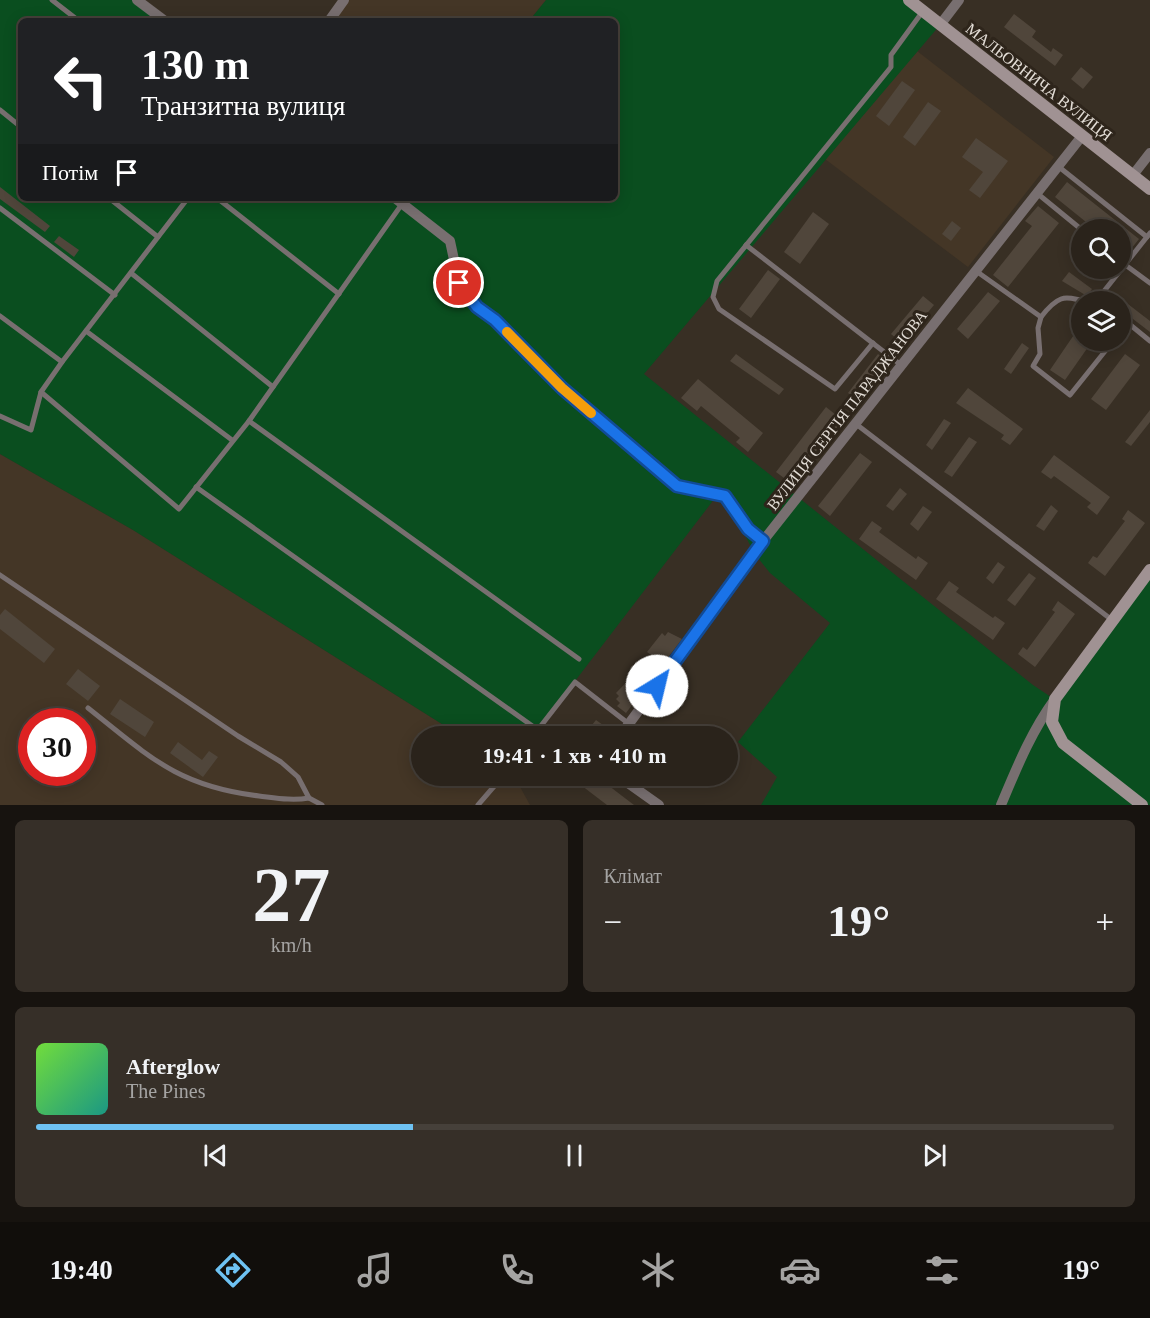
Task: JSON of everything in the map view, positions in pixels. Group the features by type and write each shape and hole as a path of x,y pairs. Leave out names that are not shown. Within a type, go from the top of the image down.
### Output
{"street":[{"path":"137,0 161,18"},
{"path":"330,18 344,0"},
{"name":"МАЛЬОВНИЧА ВУЛИЦЯ","path":"909,0 1150,189"},
{"path":"940,25 959,0"},
{"name":"ВУЛИЦЯ СЕРГІЯ ПАРАДЖАНОВА","path":"630,724 763,541 1082,136"},
{"path":"1133,176 1150,153"},
{"path":"399,201 450,241 459,283 464,291 562,388 677,486 725,496 748,529 763,541"},
{"path":"1001,805 1026,744 1055,699 1150,570"},
{"path":"1055,699 1052,722 1063,743 1142,805"},
{"path":"632,786 659,805"}],"lane":[{"path":"52,0 75,18"},
{"path":"873,343 835,389 719,309 714,297 717,281 891,67 891,55 923,11"},
{"path":"0,111 18,125"},
{"path":"1059,167 1149,235 1131,254"},
{"path":"1038,194 1071,221"},
{"path":"113,201 158,237"},
{"path":"0,416 31,430 41,392 186,201"},
{"path":"221,201 339,294"},
{"path":"41,392 179,509 249,421 339,294 399,201"},
{"path":"0,208 115,295"},
{"path":"746,245 902,366"},
{"path":"1131,269 1150,283"},
{"path":"976,272 1041,317"},
{"path":"131,273 273,387"},
{"path":"1071,297 1059,299 1041,317 1038,328 1040,354 1033,366 1070,395 1105,351"},
{"path":"0,315 62,362"},
{"path":"1131,325 1150,341"},
{"path":"86,332 232,440"},
{"path":"249,421 579,659"},
{"path":"856,424 1113,621"},
{"path":"196,487 532,726"},
{"path":"0,575 238,736 281,762 298,777 309,798 322,805"},
{"path":"541,726 574,682 630,724"},
{"path":"96,714 178,776 223,791 294,801 309,798"},
{"path":"478,805 494,786"},
{"path":"304,805 309,798"}],"shaded area":[{"path":"344,0 546,0 531,18 331,18"},
{"path":"917,51 1054,157 968,267 825,159"},
{"path":"0,454 133,530 445,726 411,726 411,786 520,786 530,805 0,805"}],"green space":[{"path":"0,0 137,0 161,18 18,18 18,201 618,201 618,18 531,18 546,0 909,0 940,25 644,374 1033,685 1054,699 1150,570 1150,805 761,805 777,777 738,742 830,623 770,573 754,553 732,509 715,493 712,502 541,726 445,726 133,530 0,454"}],"building":[{"path":"1014,14 1036,31 1032,37 1051,52 1053,48 1063,55 1055,66 1004,27"},
{"path":"1081,67 1093,77 1083,89 1071,79"},
{"path":"902,81 915,90 889,126 876,116"},
{"path":"928,102 941,111 915,146 903,137"},
{"path":"976,138 1008,161 980,198 969,190 983,172 962,157"},
{"path":"1067,182 1114,219 1082,219 1055,197"},
{"path":"0,187 50,226 45,232 0,199"},
{"path":"1038,206 1059,223 1008,287 993,275 1032,226 1025,221"},
{"path":"813,212 829,224 800,264 784,252"},
{"path":"952,221 961,228 951,241 942,234"},
{"path":"1131,233 1139,239 1131,249"},
{"path":"59,236 79,250 74,257 54,242"},
{"path":"768,270 780,279 751,318 739,309"},
{"path":"1069,272 1071,279 1078,279 1092,289 1079,291 1062,281"},
{"path":"988,292 1000,301 968,339 957,329"},
{"path":"923,296 934,305 902,343 891,334"},
{"path":"1131,306 1150,321 1150,332 1131,317"},
{"path":"1071,339 1071,351 1085,351 1065,380 1050,370"},
{"path":"1022,343 1029,348 1011,374 1004,369"},
{"path":"736,354 784,389 779,395 730,361"},
{"path":"878,354 891,365 861,403 848,393"},
{"path":"1125,354 1140,365 1106,410 1091,399"},
{"path":"698,379 763,433 748,452 736,442 740,438 701,406 697,411 681,398"},
{"path":"968,388 1023,429 1010,445 1001,439 1004,435 956,403"},
{"path":"826,407 846,423 838,434 832,430 800,472 805,475 796,487 776,472"},
{"path":"1150,410 1150,422 1131,446 1125,442"},
{"path":"944,419 951,423 932,450 926,445"},
{"path":"969,437 977,442 952,477 944,472"},
{"path":"860,453 872,462 830,516 818,506"},
{"path":"1054,455 1110,497 1097,515 1087,507 1091,503 1054,476 1051,479 1041,472"},
{"path":"900,488 907,494 893,511 886,506"},
{"path":"1051,505 1058,511 1044,531 1036,526"},
{"path":"923,506 932,512 918,531 910,524"},
{"path":"1128,510 1145,523 1105,576 1088,563 1093,556 1097,558 1125,521 1122,519"},
{"path":"872,521 882,528 879,532 916,559 918,556 928,563 916,580 859,539"},
{"path":"998,562 1005,567 993,584 986,578"},
{"path":"1029,573 1036,578 1015,606 1007,600"},
{"path":"949,581 959,588 956,592 993,618 995,616 1005,623 993,640 936,599"},
{"path":"1058,601 1075,614 1035,667 1018,654 1023,647 1027,650 1055,612 1052,610"},
{"path":"5,609 55,649 44,663 0,629 0,615"},
{"path":"668,632 682,639 626,713 617,706 620,703 616,699 619,696 616,693 645,663 651,655 647,652 662,633 665,636"},
{"path":"78,669 100,686 88,701 66,684"},
{"path":"120,699 154,722 145,737 110,714"},
{"path":"596,720 604,726 591,726"},
{"path":"178,742 202,760 209,751 218,757 203,777 170,753"},
{"path":"582,786 609,786 634,805 607,805"}],"slow traffic":[{"path":"507,332 562,388 591,413"}],"route":[{"path":"459,283 477,307 495,320 562,388 677,486 725,496 748,529 763,541 657,686"}]}
